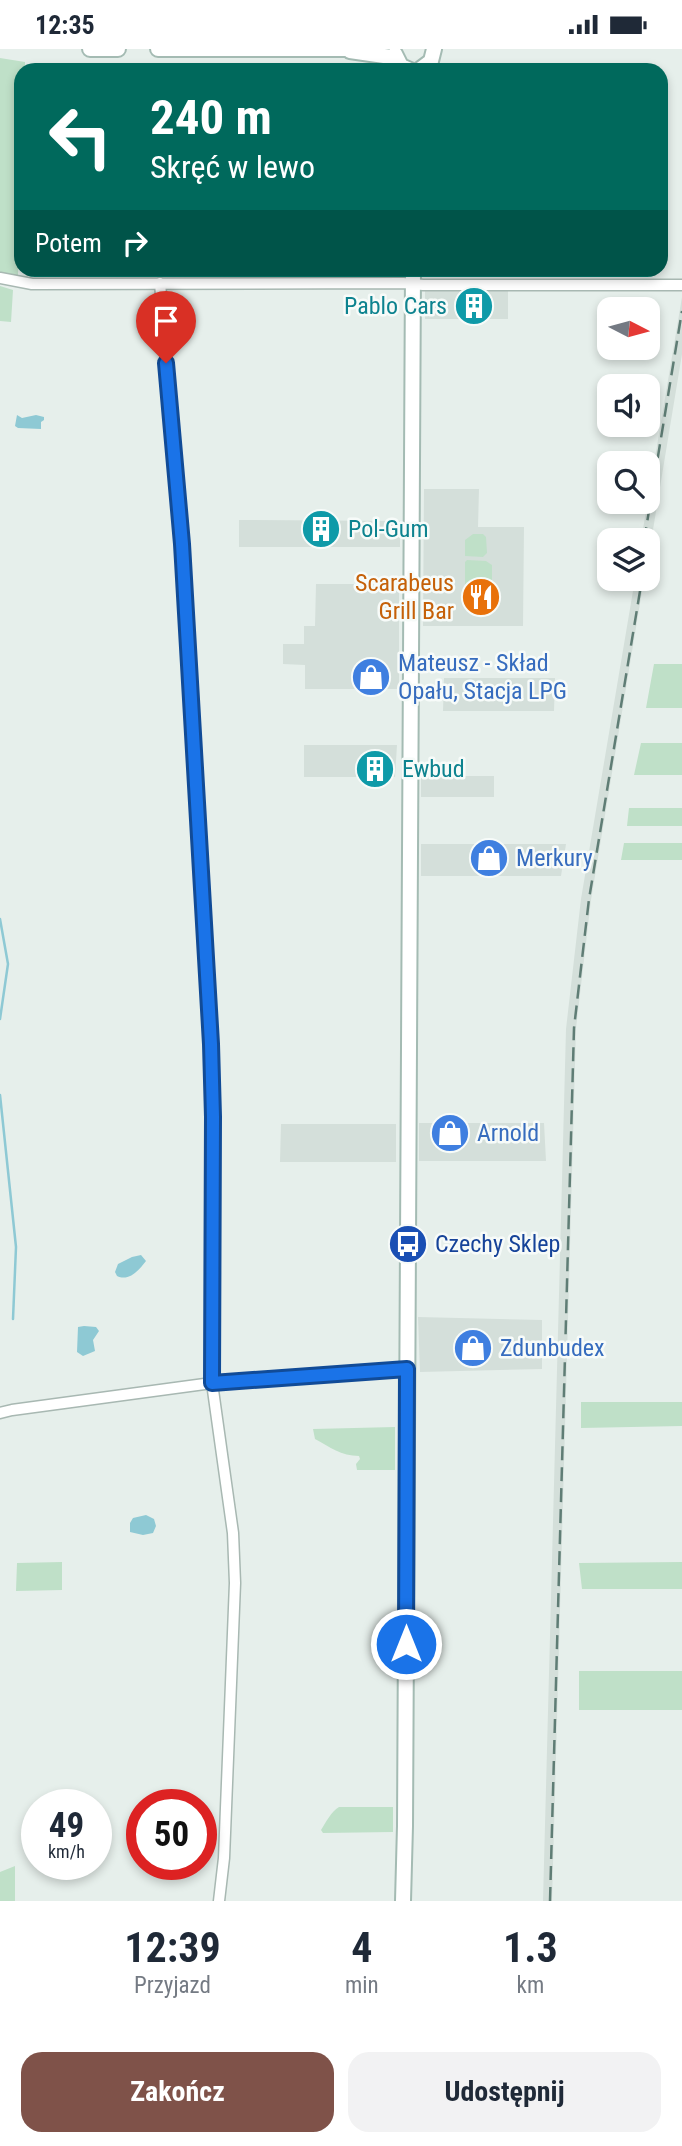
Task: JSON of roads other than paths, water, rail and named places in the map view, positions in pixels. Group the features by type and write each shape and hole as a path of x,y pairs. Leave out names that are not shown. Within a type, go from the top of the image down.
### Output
{"main road":[{"path":"90,49 118,49"},
{"path":"158,49 354,50 391,57 401,63"},
{"path":"403,1901 413,277"}],"street":[{"path":"0,278 32,284 413,277 682,285"},
{"path":"160,283 182,544 211,1044 212,1383 233,1533 235,1583 225,1858 219,1901"},
{"path":"0,1413 212,1383 407,1369"}],"water":[{"path":"17,415 22,418 36,415 44,417 41,429 18,428 15,426"},
{"path":"141,1255 146,1261 137,1271 126,1277 117,1276 115,1272 118,1264"},
{"path":"78,1327 96,1327 99,1331 93,1340 95,1351 83,1356 77,1352"},
{"path":"146,1515 154,1519 156,1526 153,1533 143,1535 130,1532 133,1518"}],"waterway":[{"path":"0,919 8,964 0,1019"},
{"path":"0,1095 16,1247 13,1319"}],"railway":[{"path":"646,528 682,311"},
{"path":"550,1901 574,1028 589,899 640,591"}],"place":[{"name":"Pablo Cars","path":"474,306"},
{"name":"Pol-Gum","path":"321,529"},
{"name":"Scarabeus Grill Bar","path":"481,597"},
{"name":"Mateusz - Skład Opału, Stacja LPG","path":"371,677"},
{"name":"Ewbud","path":"375,769"},
{"name":"Merkury","path":"489,858"},
{"name":"Arnold","path":"450,1133"},
{"name":"Czechy Sklep","path":"408,1244"},
{"name":"Zdunbudex","path":"473,1348"}]}
